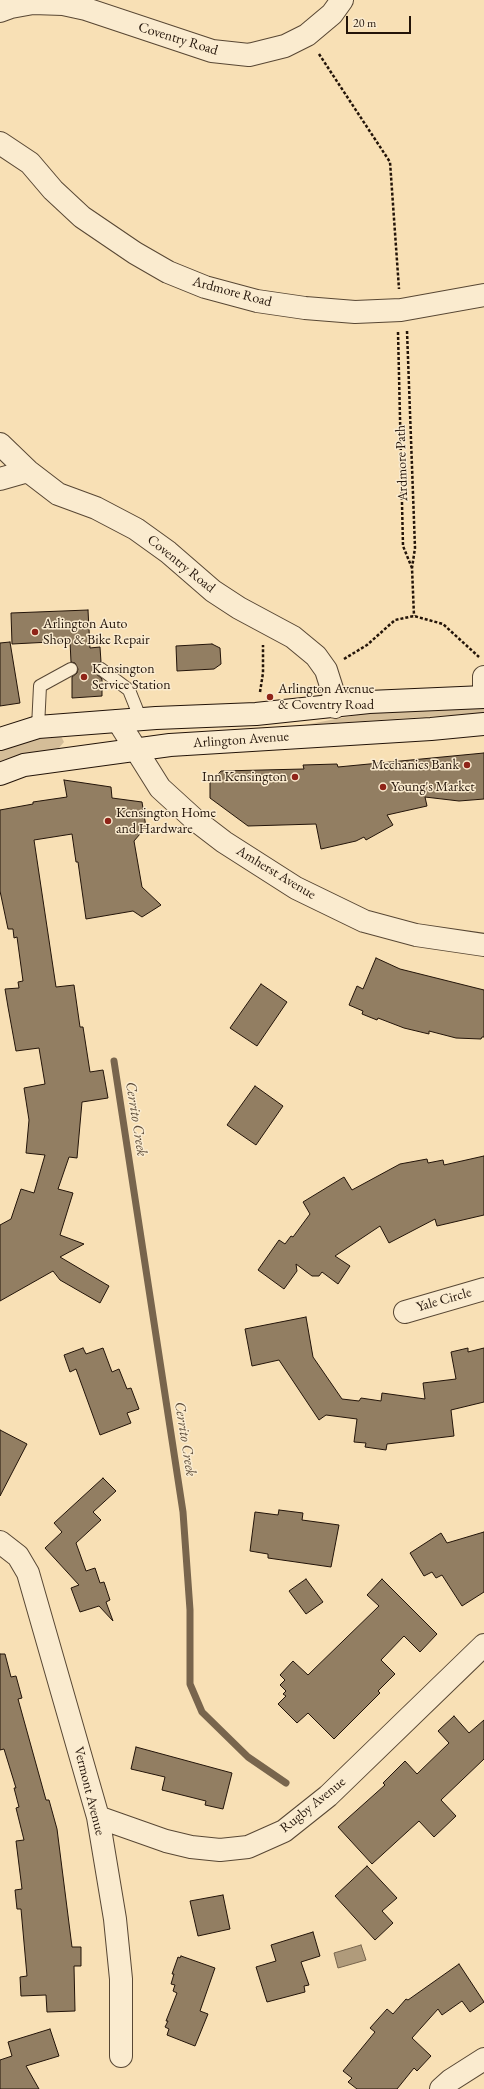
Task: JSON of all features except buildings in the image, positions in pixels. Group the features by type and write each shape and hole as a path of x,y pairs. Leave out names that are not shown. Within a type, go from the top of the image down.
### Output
{"street":[{"name":"Coventry Road","path":"0,11 11,7 33,3 63,4 86,9 212,51 249,55 286,46 307,35 332,14 342,0"},
{"name":"Ardmore Road","path":"0,143 30,163 54,190 82,217 134,253 168,272 205,287 257,301 305,308 355,312 401,310 484,295"},
{"name":"Coventry Road","path":"0,444 28,471 58,494 96,508 136,529 168,552 213,590 239,608 293,637 316,656 326,670 333,692 335,707"},
{"path":"0,479 28,471"},
{"path":"484,678 484,690"},
{"name":"Arlington Avenue","path":"0,739 38,727 118,721 256,714 335,707 369,702 484,697"},
{"name":"Amherst Avenue","path":"118,721 160,788 194,819 224,842 307,894 364,921 416,936 484,945"},
{"name":"Arlington Avenue","path":"0,774 24,765 206,742 418,730 484,724"},
{"name":"Yale Circle","path":"405,1312 484,1289"},
{"name":"Vermont Avenue","path":"0,1542 18,1556 28,1572 98,1817 116,1919 121,1979 121,2056"},
{"name":"Rugby Avenue","path":"98,1817 166,1841 191,1847 220,1850 248,1847 284,1831 328,1796 484,1645"},
{"path":"442,2089 451,2080 484,2059"}],"lane":[{"path":"38,727 40,686 71,669"},
{"path":"101,669 129,690 141,720"}],"path":[{"name":"Ardmore Path","path":"401,310 408,333 415,548 412,568 414,616"},
{"path":"326,670 367,645 395,620 414,616 443,624 484,661"},
{"path":"256,714 263,672 263,621"}],"shaded area":[{"path":"448,708 484,709 484,713 304,725 373,712"},
{"path":"60,734 64,742 58,749 33,754 0,764 0,745"},
{"path":"361,1945 366,1960 338,1968 334,1953"}],"waterway":[{"name":"Cerrito Creek","path":"114,1061 183,1512 190,1610 190,1684 202,1712 248,1757 286,1783"}],"place":[{"name":"Arlington Auto Shop & Bike Repair","path":"35,632"},
{"name":"Kensington Service Station","path":"84,677"},
{"name":"Arlington Avenue & Coventry Road","path":"270,697"},
{"name":"Mechanics Bank","path":"467,765"},
{"name":"Inn Kensington","path":"295,777"},
{"name":"Young's Market","path":"383,787"},
{"name":"Kensington Home and Hardware","path":"108,821"}]}
